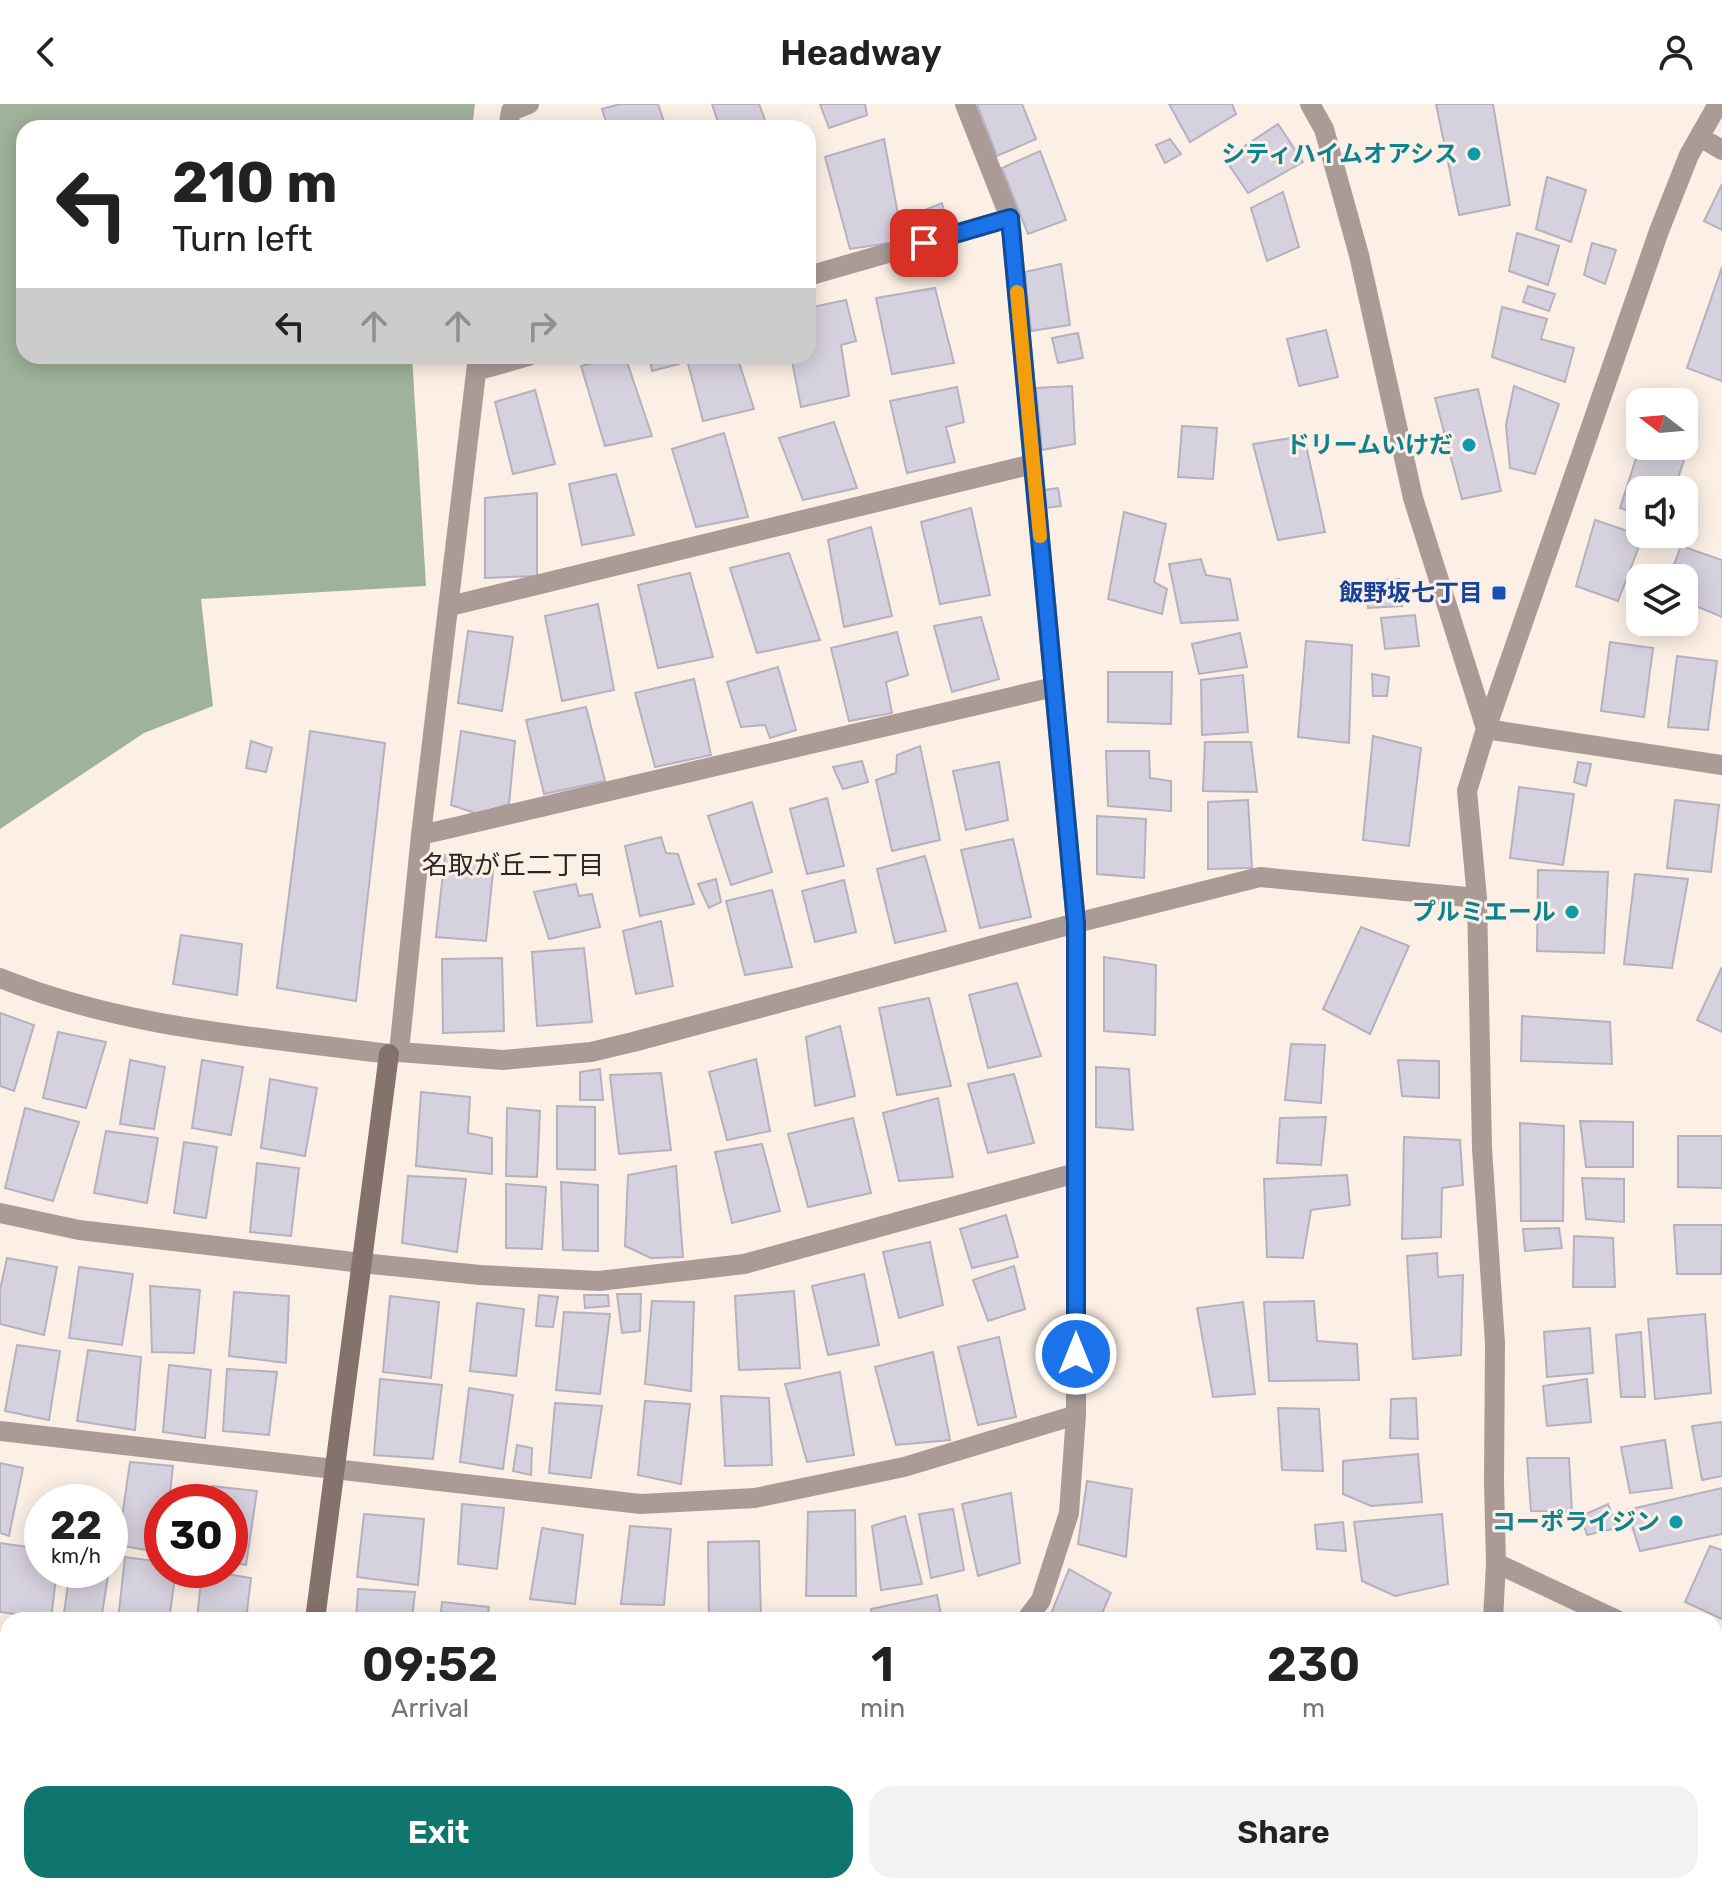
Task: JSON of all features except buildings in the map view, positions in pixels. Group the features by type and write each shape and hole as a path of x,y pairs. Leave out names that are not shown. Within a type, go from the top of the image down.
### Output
{"street":[{"path":"509,120 511,111 529,104"},
{"path":"965,104 1010,218 1076,923 1076,1415 1069,1513 1041,1600 1032,1612"},
{"path":"1310,104 1324,129 1359,255 1413,498 1486,729"},
{"path":"1493,1612 1495,1343 1482,1148 1477,898 1467,791 1659,231 1689,155 1718,104"},
{"path":"1700,137 1722,150"},
{"path":"816,274 1010,218"},
{"path":"316,1612 362,1263 394,1053 404,1021 421,835 477,364"},
{"path":"450,606 1033,464"},
{"path":"421,835 1054,687"},
{"path":"1486,729 1722,765"},
{"path":"0,978 39,994 133,1017 201,1029 394,1053 503,1060 591,1052 633,1042 1260,877 1477,898"},
{"path":"0,1213 79,1230 362,1263 480,1275 599,1281 744,1264 1076,1173"},
{"path":"0,1431 641,1504 755,1498 904,1467 1076,1415"},
{"path":"1496,1563 1600,1612"}],"green space":[{"path":"0,104 475,104 473,120 16,120 16,364 412,364 426,586 201,599 213,706 144,733 0,829"}],"slow traffic":[{"path":"1017,292 1040,536"}],"place":[{"name":"シティハイムオアシス","path":"1474,154"},
{"name":"ドリームいけだ","path":"1469,445"},
{"name":"飯野坂七丁目","path":"1499,593"},
{"name":"プルミエール","path":"1572,912"},
{"name":"コーポライジン","path":"1676,1522"}],"district":[{"name":"名取が丘二丁目","path":"513,865"}],"route":[{"path":"924,243 1010,218 1076,923 1076,1354"}]}
